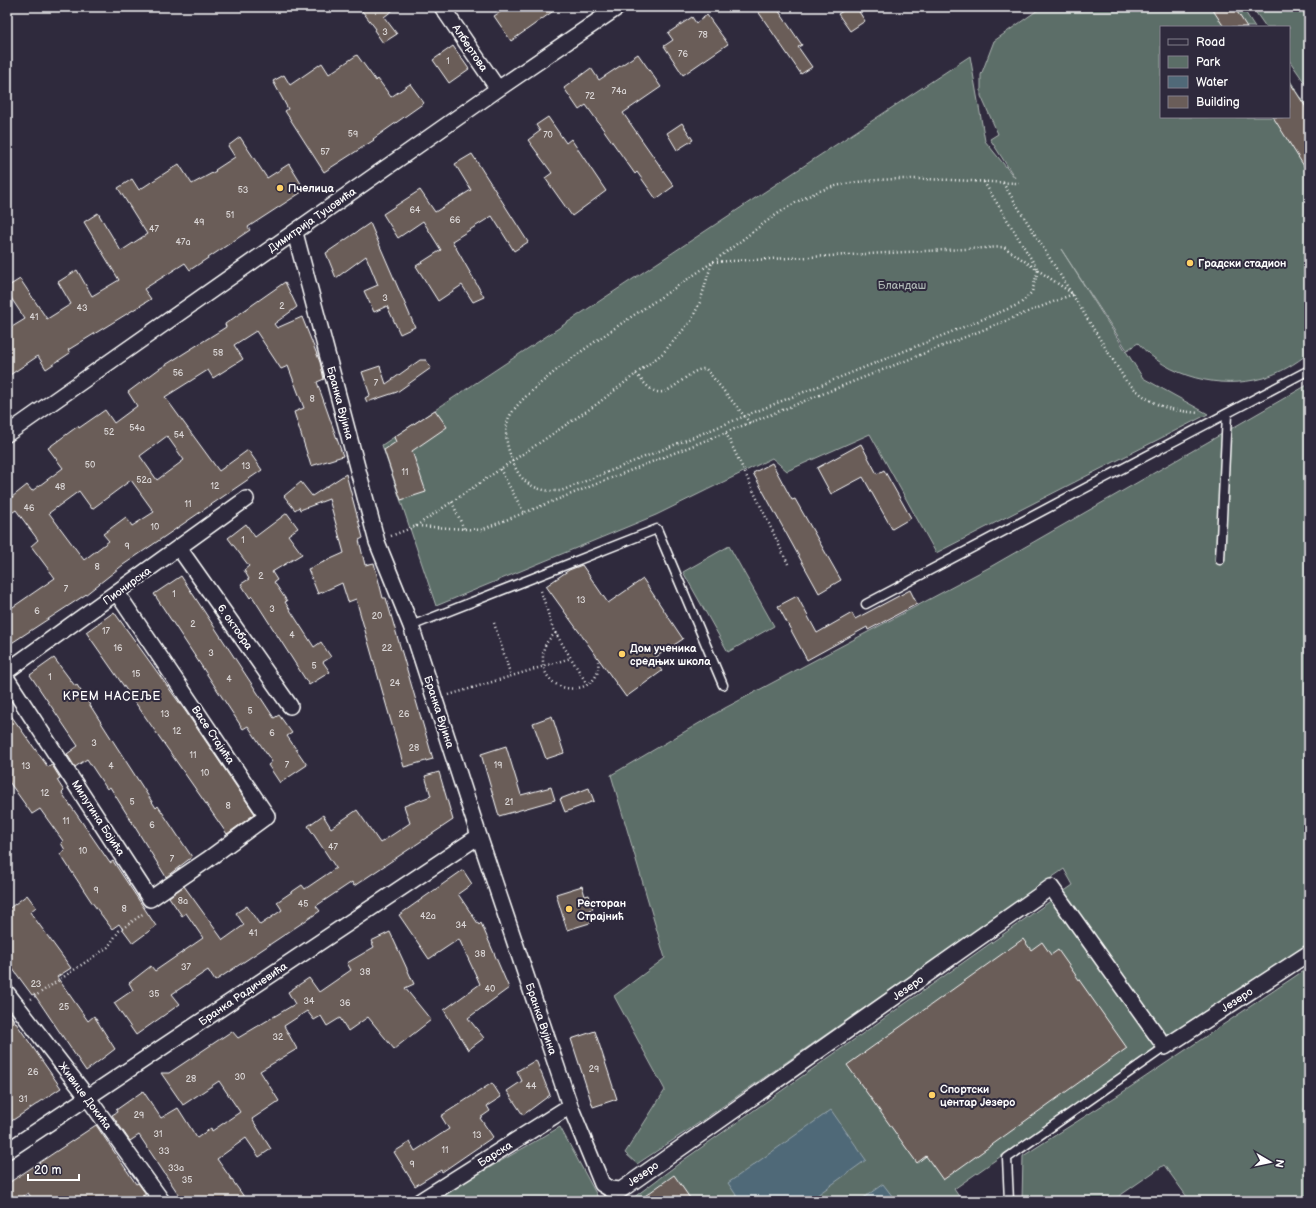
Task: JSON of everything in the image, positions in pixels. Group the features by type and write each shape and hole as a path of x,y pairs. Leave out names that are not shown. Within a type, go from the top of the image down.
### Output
{"street":[{"name":"Албертова","path":"442,7 498,89"},
{"name":"Димитрија Туцовића","path":"7,434 498,89 618,7"},
{"name":"Бранка Вујина","path":"295,233 377,542 411,626 479,836 570,1106 609,1191"},
{"name":"Пионирска","path":"7,671 246,499"},
{"name":"6. октобра","path":"179,548 290,706"},
{"name":"Васе Стајића","path":"117,593 267,816 208,860 150,899"},
{"name":"Милутина Бојића","path":"7,679 150,899"},
{"name":"Бранка Радичевића","path":"7,1151 479,836"},
{"name":"Језеро","path":"609,1191 621,1190 1051,887 1165,1047 1309,953"},
{"name":"Живице Докића","path":"7,993 88,1098 162,1201"},
{"name":"Барска","path":"420,1201 570,1106"}],"lane":[{"path":"866,604 1309,370"},
{"path":"1220,560 1227,414"},
{"path":"411,626 657,529 723,685"},
{"name":"Језеро","path":"1009,1201 1007,1158 1165,1047"}],"path":[{"path":"984,182 1038,270 1032,292 1020,304 561,491 545,492 530,484 518,473 507,448 508,420 519,404 535,388 618,324 712,262 784,210 816,192 855,182 898,180 984,182 1003,183 1019,183"},
{"path":"1003,183 1126,381 1142,396 1169,410 1227,414"},
{"path":"712,262 1004,247 1073,294"},
{"path":"377,542 416,526 597,404 663,353 691,321 700,302 712,262"},
{"path":"416,526 481,530 1073,294"},
{"path":"636,374 651,389 659,393 670,389 694,371 706,369 750,423"},
{"path":"726,433 790,566"},
{"path":"500,469 524,513"},
{"path":"452,502 464,529"},
{"path":"541,591 556,634 587,684"},
{"path":"494,623 512,676"},
{"path":"556,634 544,645 543,667 552,682 559,686 574,689 587,684 596,675 598,661"},
{"path":"435,700 571,658"},
{"path":"18,1008 108,946 119,931 148,910 150,899"}],"green space":[{"name":"Бландаш","path":"1042,7 1242,7 1254,26 1160,26 1160,118 1290,118 1290,81 1309,110 1309,353 1275,374 1246,381 1212,381 1195,378 1179,372 1150,355 1138,343 1127,350 1061,249 1143,378 1208,414 936,553 870,434 787,471 772,458 656,515 436,606 382,445 970,56 985,141 1015,178 990,139 998,134 981,96 981,75 994,41"},
{"path":"1252,7 1309,7 1309,89 1290,61 1290,26 1265,26"},
{"path":"1309,384 1309,944 1180,1031 954,1189 962,1201 629,1201 685,1159 1073,885 1064,869 693,1127 637,1164 625,1153 665,1090 614,996 665,958 611,775 725,708 990,567"},
{"path":"729,546 774,626 728,652 683,572"},
{"path":"1309,967 1309,1201 1190,1201 1164,1165 1112,1201 1022,1201 1023,1156 1120,1094"},
{"path":"560,1127 600,1201 442,1201 440,1196"}],"water":[{"path":"831,1110 866,1160 809,1201 740,1201 728,1183"},
{"path":"883,1184 896,1201 864,1201 862,1199"}],"building":[{"path":"359,7 397,7 384,17 397,34 383,43 374,30 376,29"},
{"path":"508,7 559,7 511,41 494,16"},
{"path":"755,7 776,7 802,45 798,47 812,67 801,74"},
{"path":"849,7 856,7 865,21 850,31 838,14"},
{"path":"1211,7 1234,7 1246,26 1223,26"},
{"path":"707,15 728,44 683,75 664,46 673,40 668,33 692,17 696,23"},
{"path":"453,46 469,69 449,83 433,60"},
{"path":"638,54 661,87 623,113 674,186 656,199 637,172 635,174 586,105 579,110 564,88 591,68 599,80"},
{"path":"357,55 376,81 378,79 391,97 410,84 424,103 373,139 374,140 324,172 285,111 288,109 273,81 284,75 290,85 322,63 329,74"},
{"path":"1290,83 1309,112 1309,174 1274,118 1290,118"},
{"path":"548,117 566,143 571,139 606,191 572,216 545,178 552,173 528,140 540,131 536,125"},
{"path":"682,123 693,140 677,150 667,133"},
{"path":"240,137 267,178 289,164 305,190 248,227 250,230 190,270 185,263 144,289 151,299 68,350 70,353 46,369 38,356 7,377 7,330 25,319 7,292 7,287 20,279 47,319 71,304 58,282 77,270 92,296 119,280 84,222 98,213 121,251 147,234 118,188 132,179 139,190 179,164 192,184 216,171 215,170 235,157 228,146"},
{"path":"472,154 528,242 514,251 492,216 452,241 484,297 473,302 462,285 438,301 416,266 441,250 423,221 398,238 383,214 420,190 435,212 471,190 455,164"},
{"path":"370,223 415,327 400,334 387,306 374,312 364,291 378,285 366,256 336,278 326,253"},
{"path":"285,282 297,307 274,324 277,328 302,317 320,362 324,379 317,382 343,456 311,466 294,412 304,408 288,366 281,369 256,331 234,345 243,359 213,378 208,370 165,397 219,471 248,450 262,470 123,565 85,595 7,646 7,611 55,578 31,546 38,540 16,510 7,516 7,501 27,485 32,491 63,468 48,448 78,426 79,428 105,410 114,423 137,406 128,392 159,369 226,327 225,324","holes":["167,436 184,460 157,480 140,456","131,480 154,512 132,526 126,517 103,534 109,541 84,560 49,513 79,491 92,509"]},
{"path":"420,360 426,360 431,368 397,392 367,402 365,398 370,395 362,372 380,366 386,384"},
{"path":"435,410 447,427 412,451 426,492 401,500 384,450 396,442 394,437"},
{"path":"861,444 877,474 884,470 911,518 892,529 863,477 831,494 817,468"},
{"path":"772,463 792,500 795,499 841,580 819,593 753,473"},
{"path":"346,474 363,538 359,540 365,565 374,563 383,598 386,598 433,759 404,767 356,599 348,602 342,583 318,594 308,569 344,553 329,499 300,510 299,507 295,510 284,496 301,482 312,496"},
{"path":"287,513 298,528 288,535 302,554 272,572 277,580 274,582 314,647 321,642 331,657 323,662 330,672 309,685 252,596 250,598 241,584 249,579 244,570 249,566 228,538 246,524 255,537"},
{"path":"582,565 608,603 643,579 683,639 653,659 662,671 626,697 546,586 569,570"},
{"path":"181,576 274,718 279,715 292,733 287,736 307,765 280,783 268,765 272,762 248,726 243,729 154,594"},
{"path":"910,590 917,604 868,630 867,627 807,660 778,606 797,596 817,633 852,613 855,619"},
{"path":"114,612 186,712 255,814 227,834 86,632"},
{"path":"54,658 75,686 77,685 156,808 158,806 192,857 166,877 110,787 107,789 87,759 75,767 67,754 78,746 30,675"},
{"path":"7,710 48,767 52,765 60,778 57,780 64,791 62,793 110,863 113,861 156,926 133,943 119,924 112,929 91,901 60,854 65,850 61,843 63,841 40,809 32,814 7,779"},
{"path":"552,716 564,753 546,759 533,723"},
{"path":"506,746 521,795 551,787 555,800 499,816 481,754"},
{"path":"439,772 453,820 354,886 352,882 316,906 320,911 215,981 208,970 172,994 180,1004 136,1035 114,1003 133,990 129,983 151,966 155,971 203,938 186,913 182,916 169,897 184,886 223,940 244,925 236,913 247,906 260,925 282,910 277,902 302,885 305,889 336,868 308,826 323,815 331,828 357,810 380,843 410,823 404,806 431,796 425,776"},
{"path":"589,788 594,801 565,812 560,799"},
{"path":"463,870 472,884 458,894 479,925 481,923 509,988 468,1018 484,1038 468,1050 444,1010 480,984 459,939 429,959 399,915"},
{"path":"582,886 585,896 589,895 593,909 589,910 593,922 567,930 556,894"},
{"path":"27,895 36,907 30,912 71,968 57,977 88,1021 94,1016 115,1049 86,1071 34,994 32,995 7,961 7,910"},
{"path":"390,932 414,984 405,988 431,1020 394,1049 368,1017 348,1031 340,1018 327,1026 321,1016 314,1020 307,1011 284,1026 297,1049 260,1071 279,1101 252,1119 271,1149 259,1157 246,1138 217,1159 247,1201 183,1201 139,1135 130,1141 112,1115 117,1112 116,1110 143,1091 161,1118 178,1108 197,1138 211,1128 212,1131 240,1112 219,1081 183,1105 161,1073 169,1073 232,1031 238,1038 295,1004 288,992 309,978 319,992 351,970 347,963 374,947 371,941"},
{"name":"Спортски центар Језеро","path":"1023,939 1031,950 1042,942 1051,955 1058,950 1127,1048 943,1180 926,1156 917,1163 847,1065"},
{"path":"7,1010 61,1088 7,1124"},
{"path":"595,1031 617,1099 593,1107 571,1039"},
{"path":"536,1060 550,1095 523,1115 507,1091 522,1081 517,1071"},
{"path":"492,1083 501,1097 487,1106 490,1111 480,1118 493,1137 442,1172 441,1170 415,1186 394,1152 410,1142 415,1151 449,1129 441,1116"},
{"path":"96,1125 136,1184 138,1183 146,1194 143,1196 147,1201 34,1201 28,1193 17,1201 7,1201 7,1184"},
{"path":"674,1175 692,1201 638,1201"}],"place":[{"name":"Пчелица","path":"280,188"},
{"name":"Градски стадион","path":"1190,263"},
{"name":"Дом ученика средњих школа","path":"622,654"},
{"name":"Ресторан Страјнић","path":"569,909"},
{"name":"Спортски центар Језеро","path":"932,1095"}],"district":[{"name":"КРЕМ НАСЕЉЕ","path":"112,696"}]}
